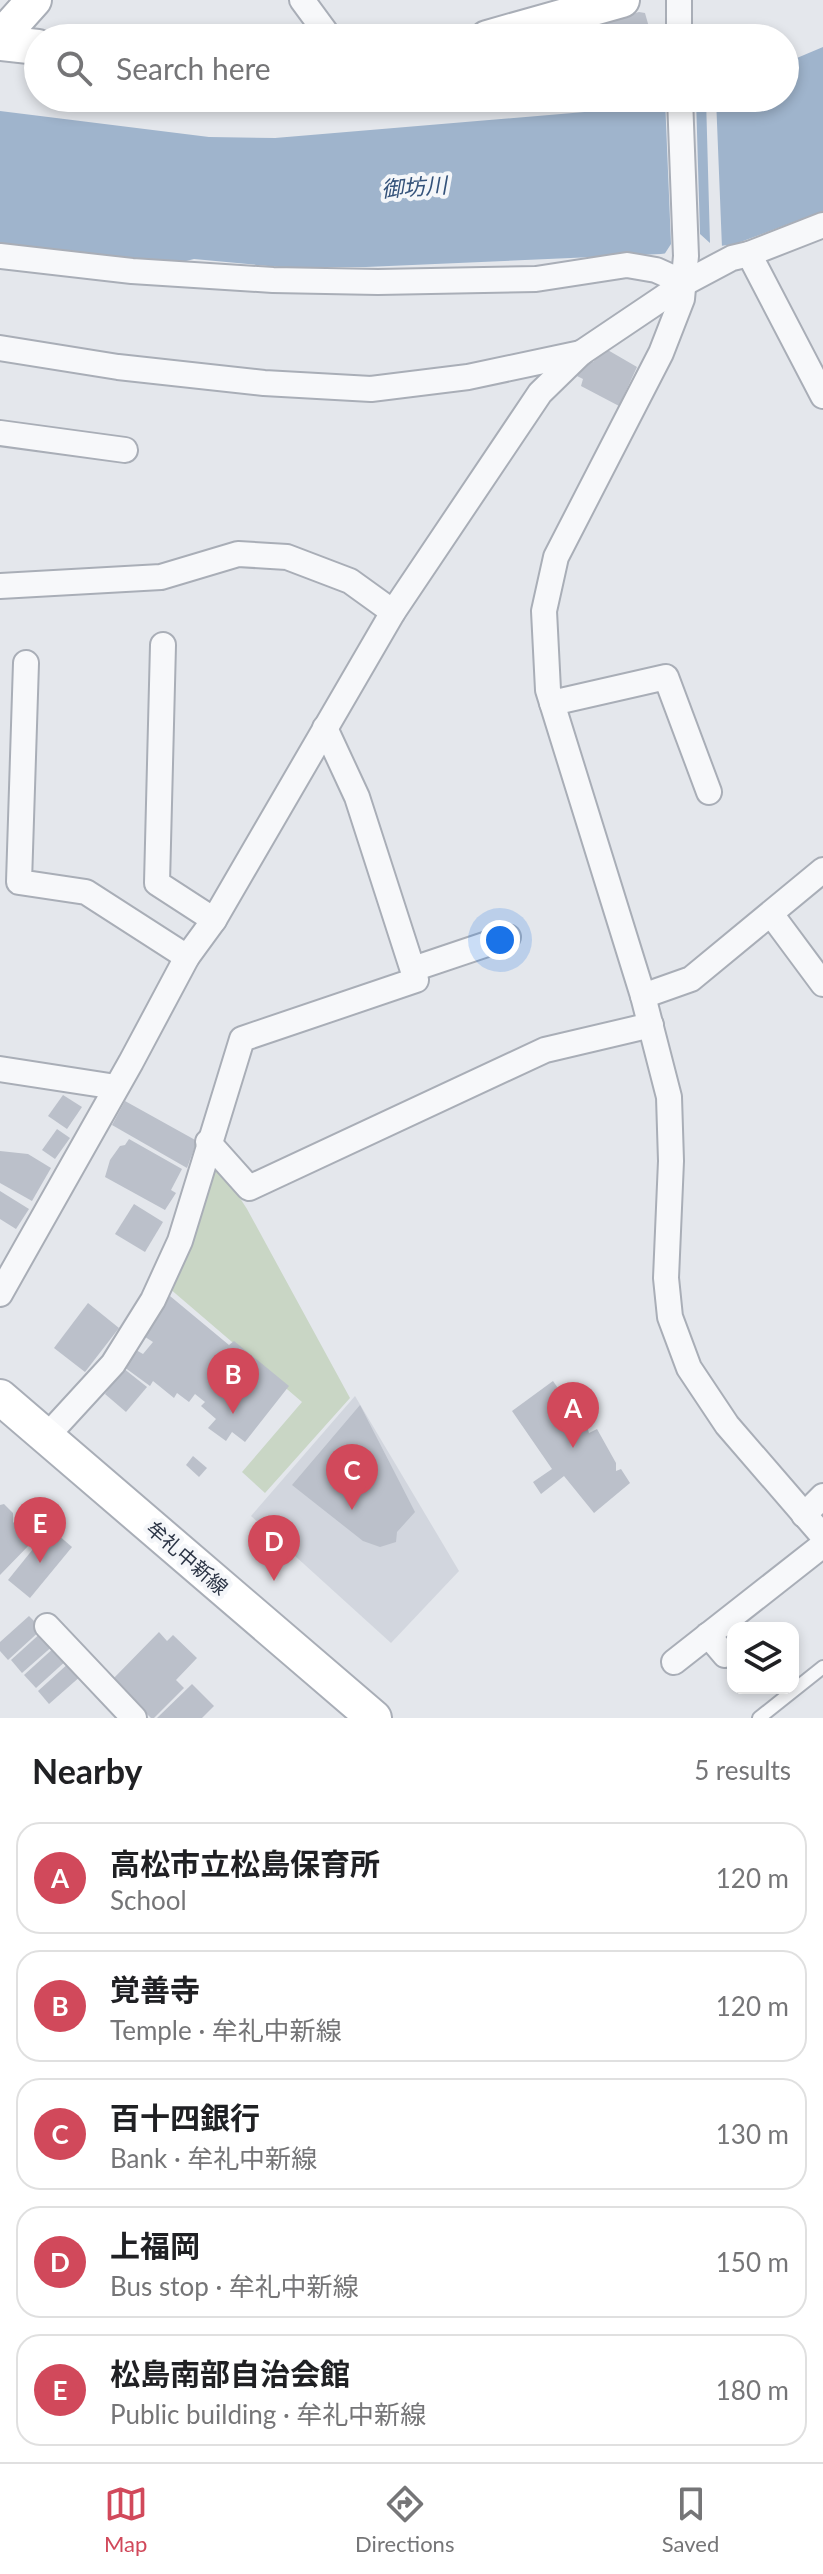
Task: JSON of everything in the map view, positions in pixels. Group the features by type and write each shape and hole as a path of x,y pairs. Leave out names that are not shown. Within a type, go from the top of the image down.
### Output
{"main road":[{"path":"24,44 0,40 34,0"},
{"path":"537,24 622,0"},
{"name":"牟礼中新線","path":"0,1397 374,1718"}],"street":[{"path":"302,0 320,24"},
{"path":"679,0 679,24"},
{"path":"681,112 686,256 682,299 661,353 556,557 544,611 548,690 643,996 669,1097 671,1161 666,1278 670,1317 689,1368 727,1425 823,1536"},
{"path":"0,1294 187,957 214,920 393,612 540,393 581,353 685,283 732,258 823,225"},
{"path":"749,254 823,396"},
{"path":"0,256 132,271 273,280 378,282 536,279 627,265 656,270 685,283"},
{"path":"0,348 162,372 264,383 371,389 468,377 581,353"},
{"path":"0,433 125,450"},
{"path":"0,586 161,577 238,554 287,557 350,581 393,612"},
{"path":"163,645 157,883 214,920"},
{"path":"26,663 19,882 86,892 187,957"},
{"path":"552,703 666,677 709,792"},
{"path":"46,1437 113,1364 153,1300 180,1241 242,1039 416,980 357,797 325,728"},
{"path":"643,996 691,979 823,870"},
{"path":"771,914 823,984"},
{"path":"413,969 508,937"},
{"path":"208,1142 249,1188 545,1050 651,1025"},
{"path":"0,1069 116,1087"},
{"path":"804,1515 823,1496"},
{"path":"674,1662 823,1545"},
{"path":"47,1626 134,1718"},
{"path":"708,1635 725,1655"}],"lane":[{"path":"759,1718 823,1667"}],"shaded area":[{"path":"355,1396 459,1571 391,1643 251,1516"}],"green space":[{"path":"212,1166 225,1175 247,1209 350,1398 265,1493 242,1472 302,1402 169,1288"}],"water":[{"name":"御坊川","path":"823,47 823,211 735,244 661,254 366,267 279,267 194,259 170,265 0,248 0,111 209,137 275,138 584,112 799,112 799,57"}],"pier":[{"path":"666,112 696,112 700,234 710,243 706,112 717,112 722,248 662,258 671,244"}],"building":[{"path":"639,12 645,13 648,24 595,24"},
{"path":"606,349 637,367 619,406 581,386 583,379 577,376 587,362 593,362"},
{"path":"63,1095 82,1107 67,1129 48,1116"},
{"path":"125,1101 197,1141 187,1168 112,1125"},
{"path":"57,1129 70,1138 55,1159 42,1150"},
{"path":"129,1139 182,1169 171,1190 176,1193 165,1210 105,1177 110,1160"},
{"path":"0,1151 28,1154 51,1168 32,1201 0,1183"},
{"path":"0,1191 29,1209 16,1229 0,1219"},
{"path":"134,1204 163,1222 145,1252 115,1234"},
{"path":"170,1296 229,1345 234,1341 289,1386 245,1442 232,1432 226,1441 208,1428 216,1419 201,1406 205,1402 195,1394 189,1402 177,1393 174,1398 153,1381 150,1386 124,1367 136,1350 143,1354 153,1342 142,1335"},
{"path":"88,1303 119,1328 85,1372 54,1348"},
{"path":"123,1368 147,1387 126,1412 105,1394"},
{"path":"553,1381 584,1416 589,1433 597,1429 616,1463 616,1471 621,1469 630,1483 594,1513 564,1476 541,1494 533,1482 552,1469 512,1411"},
{"path":"360,1405 415,1512 397,1532 396,1542 380,1547 363,1541 292,1485"},
{"path":"193,1456 207,1468 199,1477 186,1465"},
{"path":"4,1504 13,1513 13,1522 33,1541 0,1575 0,1505"},
{"path":"50,1528 72,1547 30,1598 8,1580"},
{"path":"29,1616 42,1629 8,1660 0,1651 0,1642"},
{"path":"43,1631 55,1644 22,1673 11,1660"},
{"path":"159,1632 167,1641 173,1635 197,1658 176,1680 184,1688 151,1718 112,1680"},
{"path":"56,1646 68,1659 36,1688 24,1675"},
{"path":"70,1662 82,1675 49,1704 38,1691"},
{"path":"192,1684 214,1706 202,1718 157,1718"}],"place":[{"name":"覚善寺","path":"233,1414"},
{"name":"高松市立松島保育所","path":"573,1448"},
{"name":"百十四銀行","path":"352,1510"},
{"name":"松島南部自治会館","path":"40,1563"},
{"name":"上福岡","path":"274,1581"}]}
